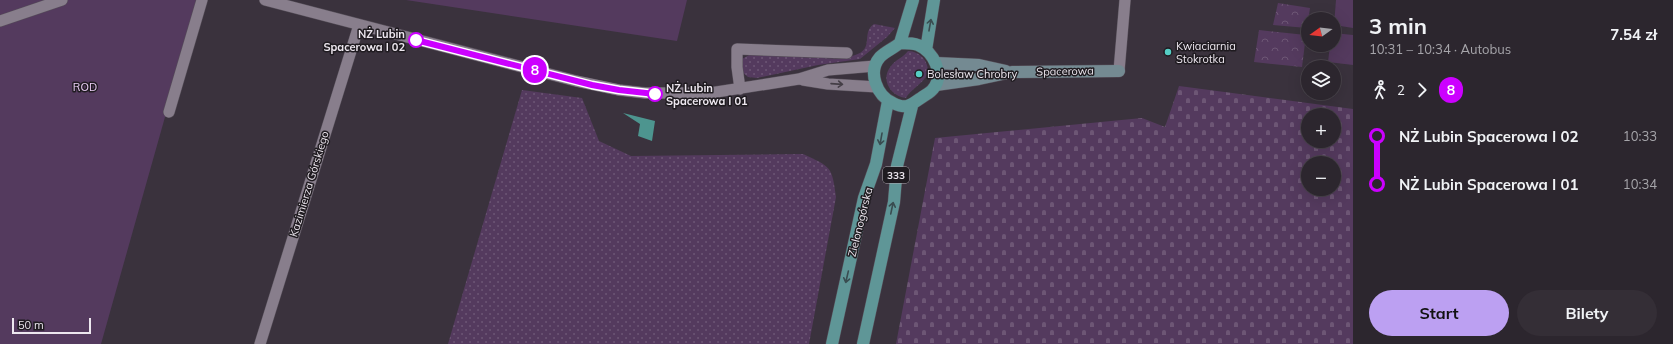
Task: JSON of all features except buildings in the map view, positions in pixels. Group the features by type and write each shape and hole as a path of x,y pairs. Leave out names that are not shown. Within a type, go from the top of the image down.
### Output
{"main road":[{"path":"900,43 913,0"},
{"path":"926,50 934,0"},
{"path":"900,43 918,45 926,50 932,56 936,64 938,74 933,90 912,106 904,106 888,101 876,87 874,76 875,66 883,55 900,43"},
{"name":"Zielonogórska","path":"832,344 864,198 876,164 888,101"},
{"name":"333","path":"863,344 894,202 897,166 912,106"}],"street":[{"path":"0,22 62,0"},
{"path":"169,112 202,0"},
{"path":"265,0 576,81 619,90 655,94 710,93 799,79 828,70 875,66"},
{"path":"1119,71 1125,0"},
{"name":"Kazimierza Górskiego","path":"260,344 359,25"},
{"path":"740,89 737,67 737,49 847,54"},
{"name":"Spacerowa","path":"936,64 979,65 1012,72"},
{"name":"Spacerowa","path":"936,84 979,79 1012,72 1119,71"},
{"path":"799,79 828,84 876,87"}],"green space":[{"name":"ROD","path":"0,0 198,0 101,344 0,344"},
{"path":"406,0 687,0 677,41"},
{"path":"1336,0 1353,0 1353,28 1341,26 1341,12 1335,12"},
{"path":"1278,3 1310,8 1309,12 1301,12 1301,27 1273,25"},
{"path":"874,24 895,28 887,37 860,59 818,65 757,78 748,77 742,72 742,59 749,55 846,59 846,57 862,52 867,43 870,28"},
{"path":"1259,30 1301,34 1301,52 1304,52 1303,60 1301,60 1301,67 1254,62"},
{"path":"1341,34 1353,35 1353,65 1341,64 1341,60 1328,60 1329,52 1341,52"},
{"path":"908,51 919,54 924,59 928,72 926,77 909,93 906,98 900,97 891,90 888,86 886,76 893,64"},
{"path":"1179,86 1353,109 1353,344 896,344 935,138 1142,118 1165,127"},
{"path":"522,90 582,98 599,141 631,156 803,154 825,165 831,173 836,197 809,344 448,344"}],"shaded area":[{"path":"623,113 655,121 652,141 638,136 640,124"}],"bus line":[{"name":"8","path":"416,40 592,85 655,94"}],"place":[{"name":"NŻ Lubin Spacerowa I 02","path":"416,40"},
{"name":"Kwiaciarnia Stokrotka","path":"1168,52"},
{"name":"Bolesław Chrobry","path":"919,74"},
{"name":"NŻ Lubin Spacerowa I 01","path":"655,94"}]}
